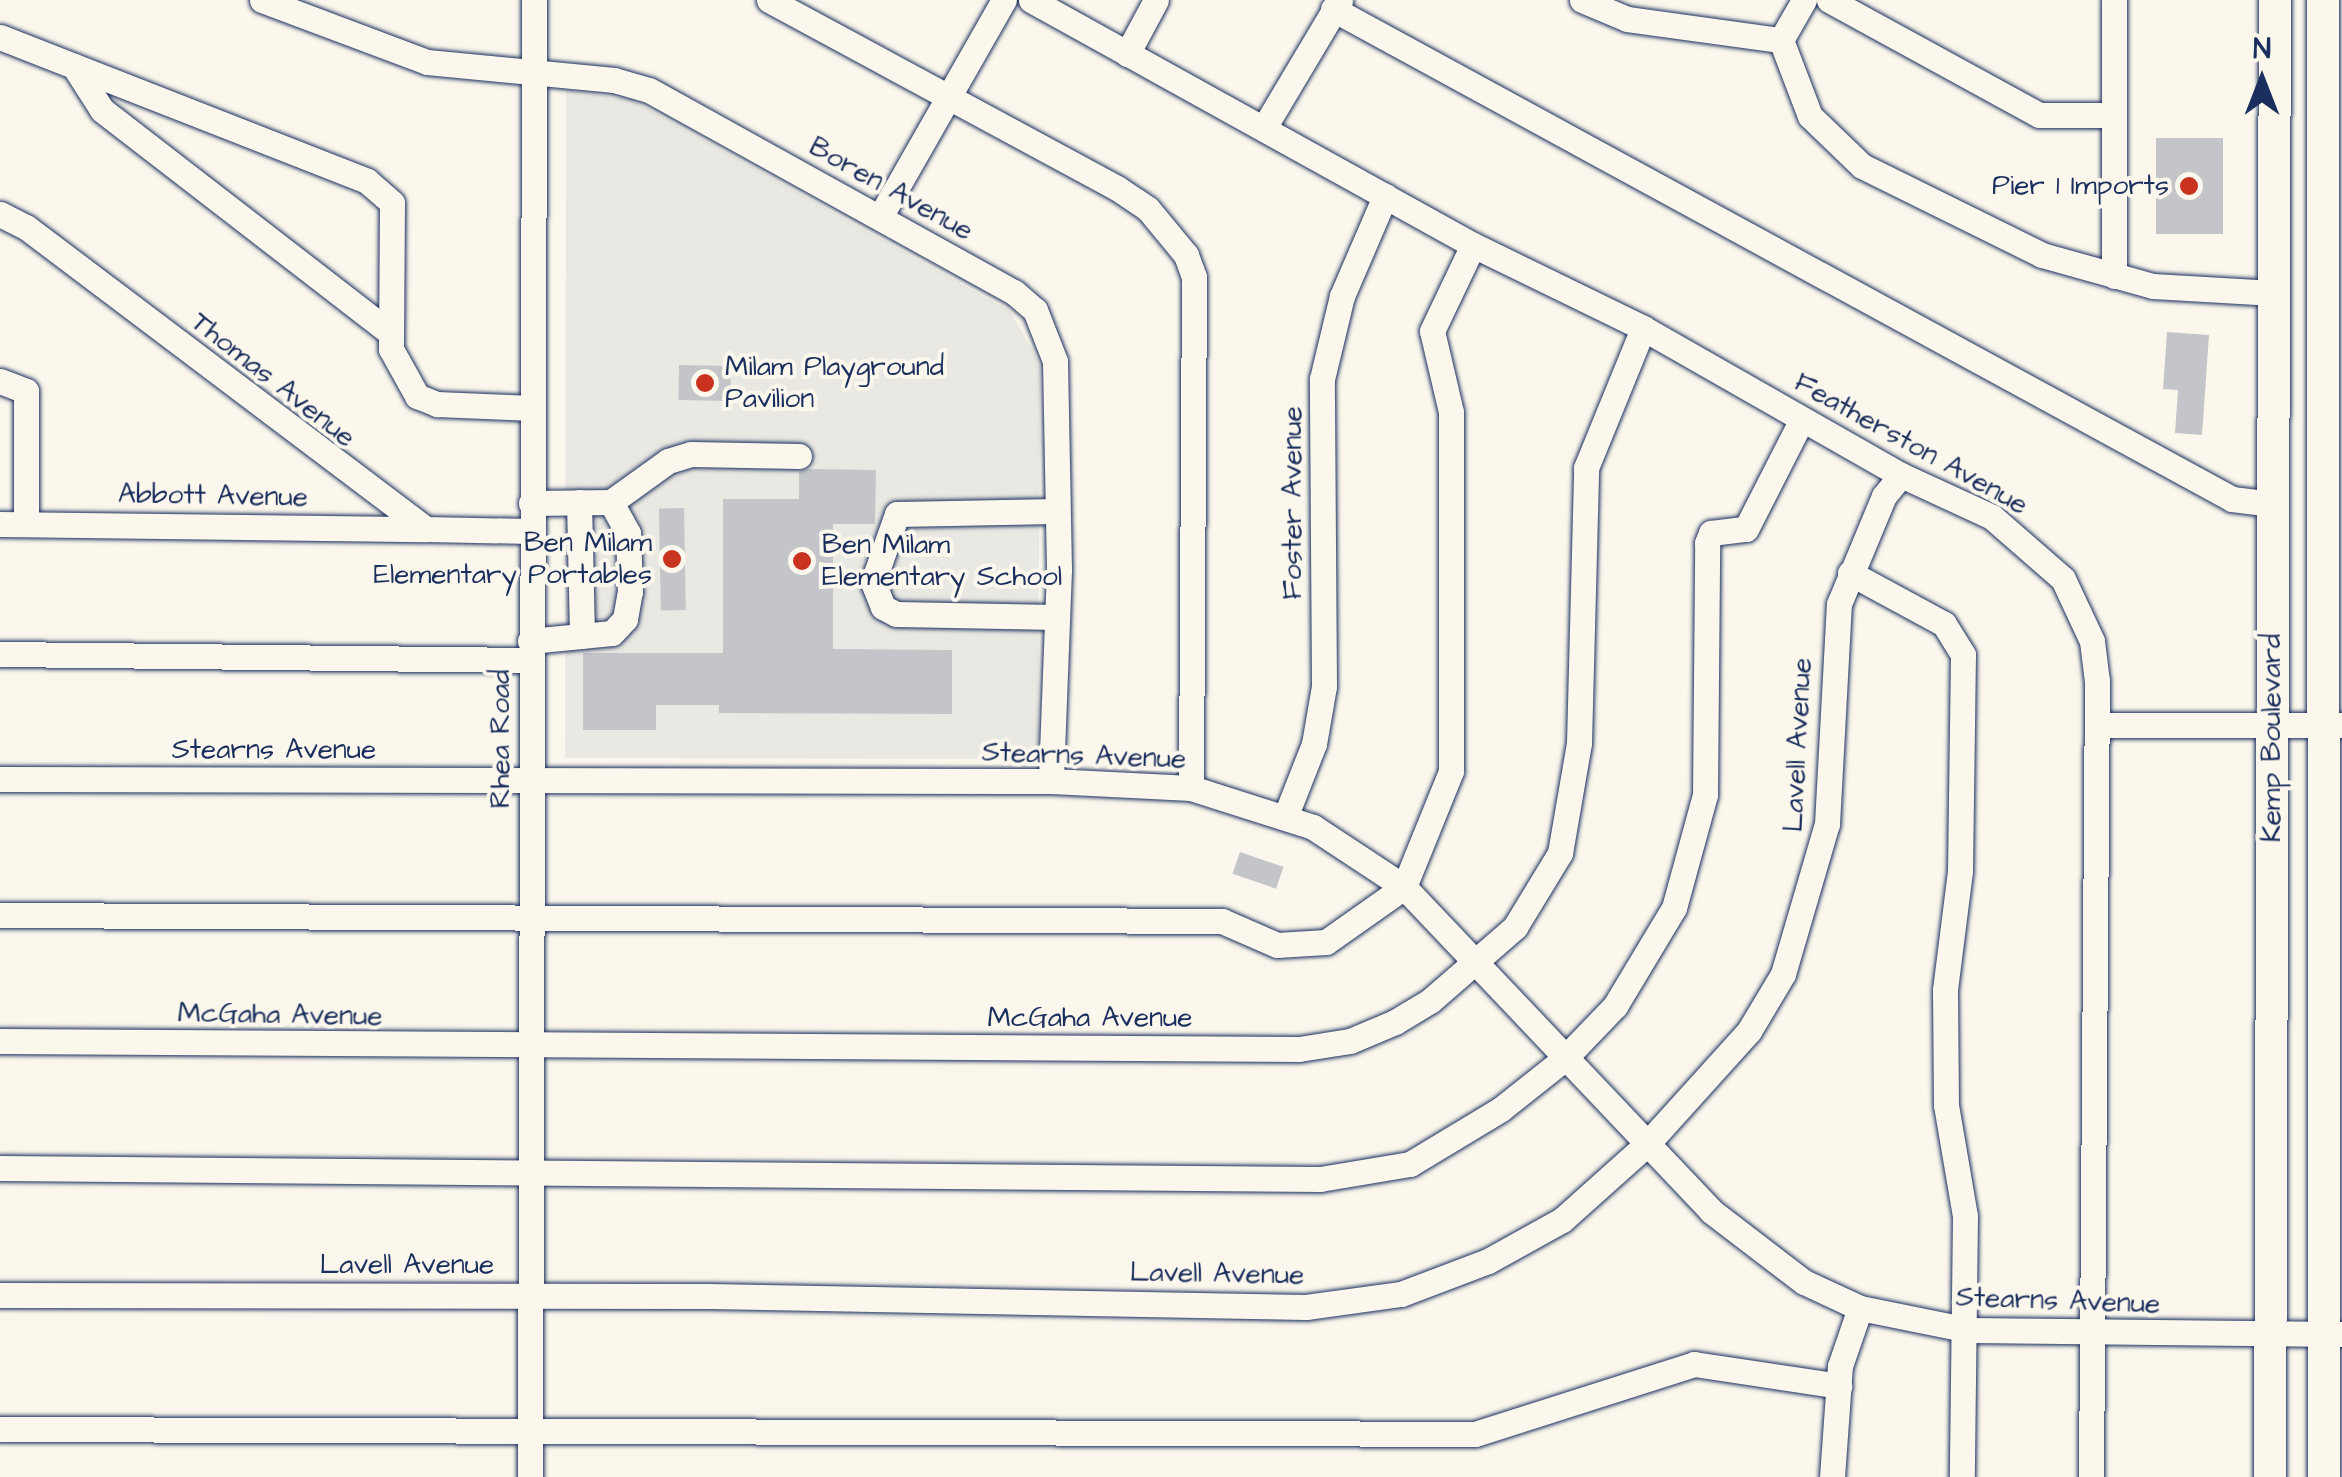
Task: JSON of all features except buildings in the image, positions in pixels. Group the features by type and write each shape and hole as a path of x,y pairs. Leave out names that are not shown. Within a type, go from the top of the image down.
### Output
{"main road":[{"name":"Kemp Boulevard","path":"2270,1477 2275,0"},
{"name":"Kemp Boulevard","path":"2323,0 2332,158 2334,400 2333,1334 2324,1477"},
{"path":"2274,293 2332,293"}],"street":[{"name":"Boren Avenue","path":"262,0 427,62 648,90 1014,292 1035,310 1055,361 1058,511 1051,781"},
{"name":"Rhea Road","path":"530,1477 528,1047 534,0"},
{"path":"769,0 1148,209 1186,255 1194,278 1191,788"},
{"path":"880,217 1004,0"},
{"name":"Featherston Avenue","path":"1031,0 1474,245 1642,328 1902,476 1992,517 2063,578 2092,641 2098,725 2091,1477"},
{"path":"1126,54 1156,0"},
{"path":"1582,0 1627,19 1781,40"},
{"path":"1781,40 1804,0"},
{"path":"1829,0 2039,115 2114,116"},
{"path":"2114,0 2114,276"},
{"path":"1264,126 1337,5 2232,499 2273,504"},
{"path":"0,37 381,191 392,204 391,348 418,396 437,404 532,408"},
{"path":"1781,40 1810,116 1862,166 2042,255 2114,276 2274,293"},
{"path":"74,66 102,110 391,332"},
{"name":"Foster Avenue","path":"1286,814 1314,744 1324,686 1322,379 1342,296 1384,196"},
{"name":"Thomas Avenue","path":"0,214 26,227 426,529"},
{"path":"0,915 1222,922 1277,945 1298,945 1346,932 1404,887 1451,771 1451,412 1432,331 1474,245"},
{"name":"McGaha Avenue","path":"0,1041 1298,1049 1350,1042 1395,1022 1476,962 1540,896 1568,826 1579,743 1586,468 1642,328"},
{"path":"0,381 26,390 13,524"},
{"path":"0,1168 1320,1179 1410,1164 1502,1110 1564,1059 1623,994 1674,908 1690,866 1708,755 1707,542 1710,533 1746,529 1802,419"},
{"path":"531,503 611,502 668,461 691,454 799,456"},
{"name":"Lavell Avenue","path":"0,1295 1350,1303 1444,1280 1522,1244 1562,1220 1647,1144 1749,1031 1793,949 1827,824 1830,677 1839,604 1884,496 1902,476"},
{"path":"579,502 582,636"},
{"path":"0,654 530,650 582,636 612,633 625,619 628,532 611,502"},
{"path":"1057,616 896,614 883,607 874,582 897,514 1058,511"},
{"name":"Abbott Avenue","path":"13,524 426,529"},
{"path":"426,529 531,531"},
{"path":"1850,573 1944,624 1963,655 1960,871 1945,990 1946,1106 1962,1178 1969,1330 1962,1477"},
{"path":"2098,725 2333,725"},
{"name":"Stearns Avenue","path":"0,779 1051,781 1191,788 1286,814 1404,887 1711,1211 1777,1265 1860,1308 1969,1330 2090,1335 2333,1334"},
{"path":"1832,1477 1839,1386 1860,1308"},
{"path":"0,1429 1475,1434 1694,1364 1839,1386"}],"shaded area":[{"name":"Ben Milam Elementary School","path":"566,90 630,99 1010,311 1040,364 1038,759 565,758"}],"place":[{"name":"Pier 1 Imports","path":"2189,186"},
{"name":"Milam Playground Pavilion","path":"705,383"},
{"name":"Ben Milam Elementary Portables","path":"672,559"},
{"name":"Ben Milam Elementary School","path":"802,561"}]}
